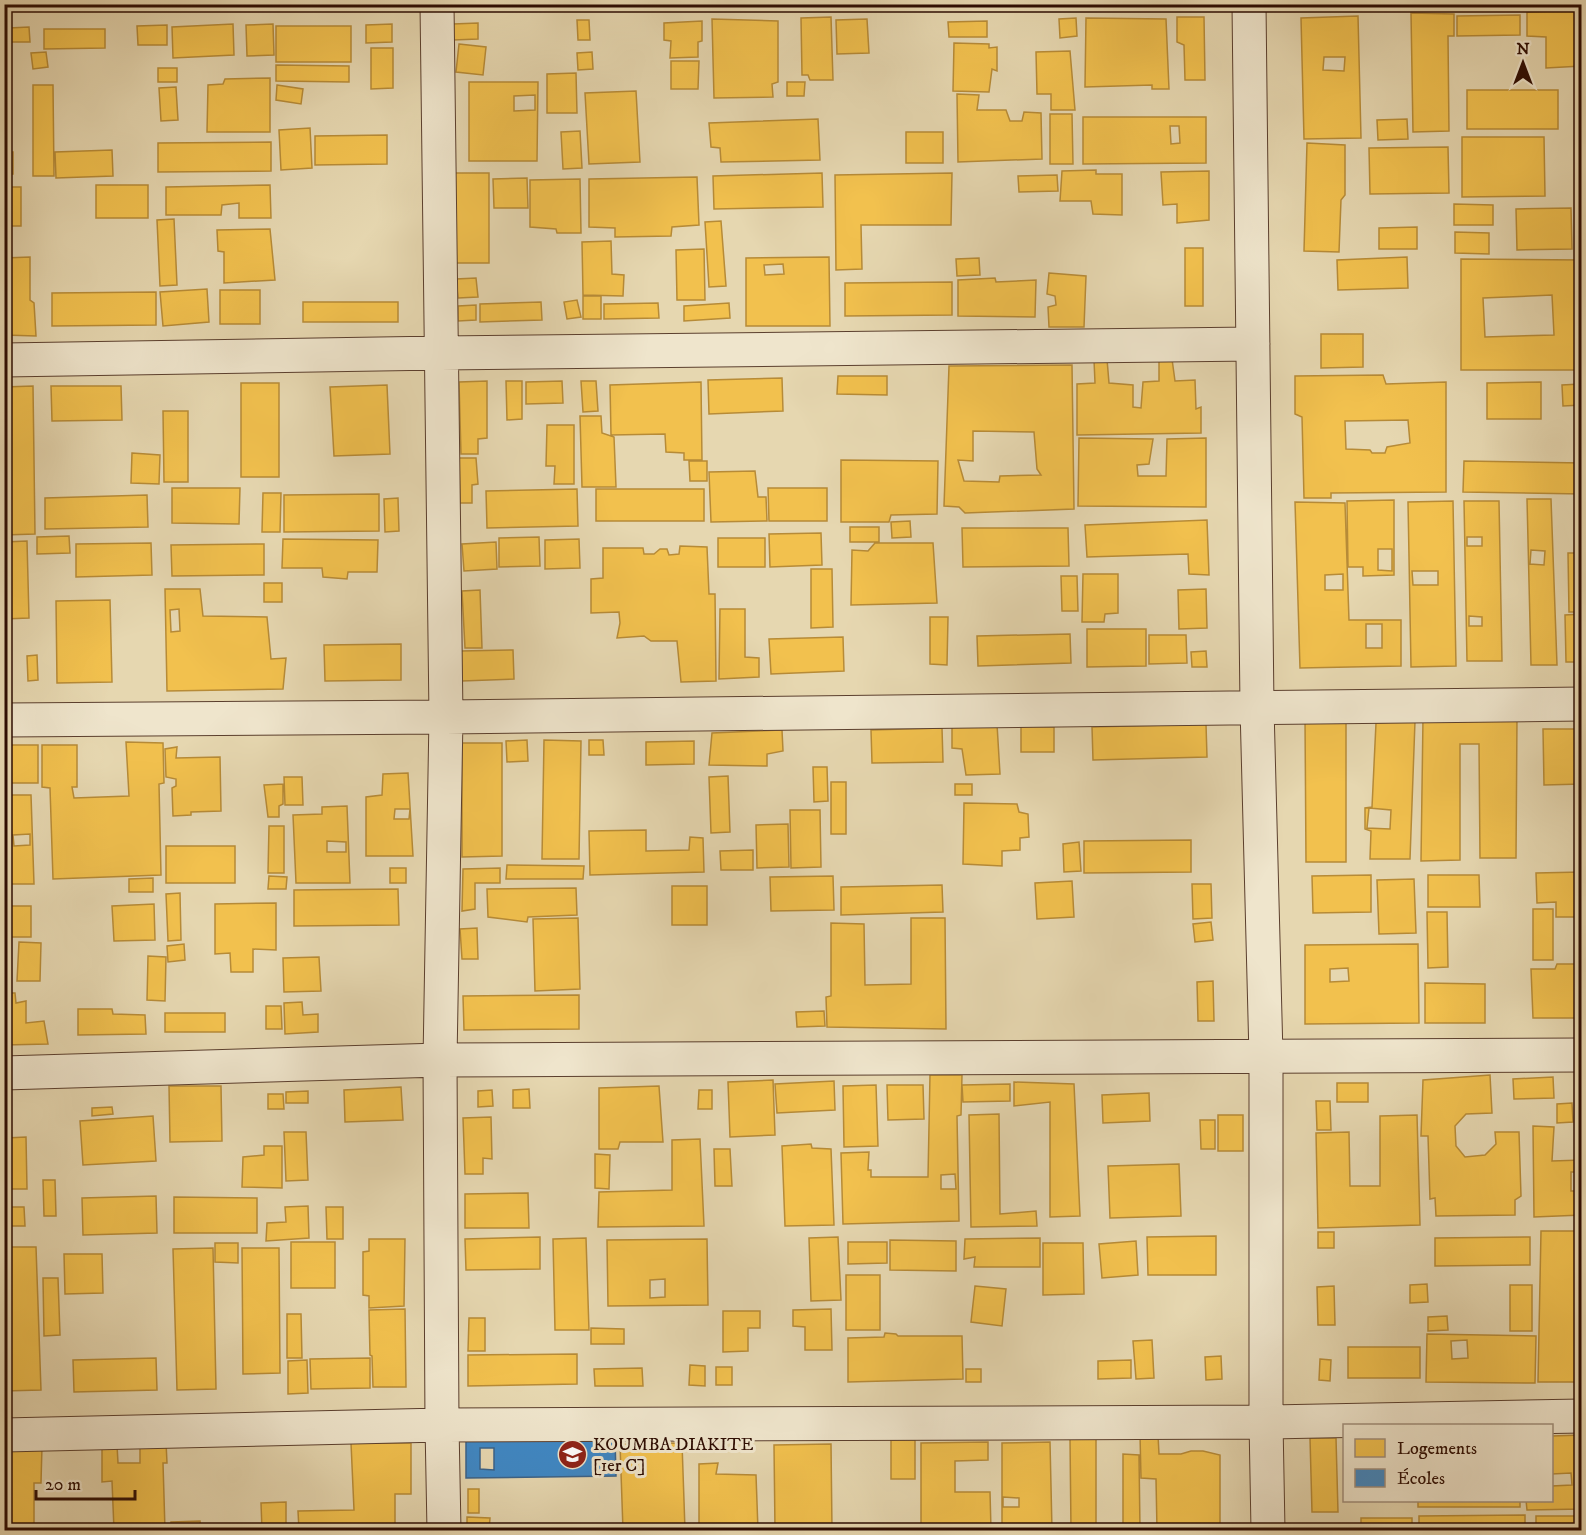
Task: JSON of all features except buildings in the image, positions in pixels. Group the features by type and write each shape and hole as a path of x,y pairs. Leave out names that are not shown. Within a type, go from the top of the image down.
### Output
{"street":[{"path":"437,4 446,717 440,1060 444,1530"},
{"path":"1249,4 1257,707 1266,1056 1268,1530"},
{"path":"4,360 1253,344"},
{"path":"4,720 1581,704"},
{"path":"4,1073 440,1060 1581,1055"},
{"path":"4,1435 442,1425 1266,1422 1581,1416"}],"place":[{"name":"KOUMBA DIAKITE [1er C]","path":"572,1454"}]}
